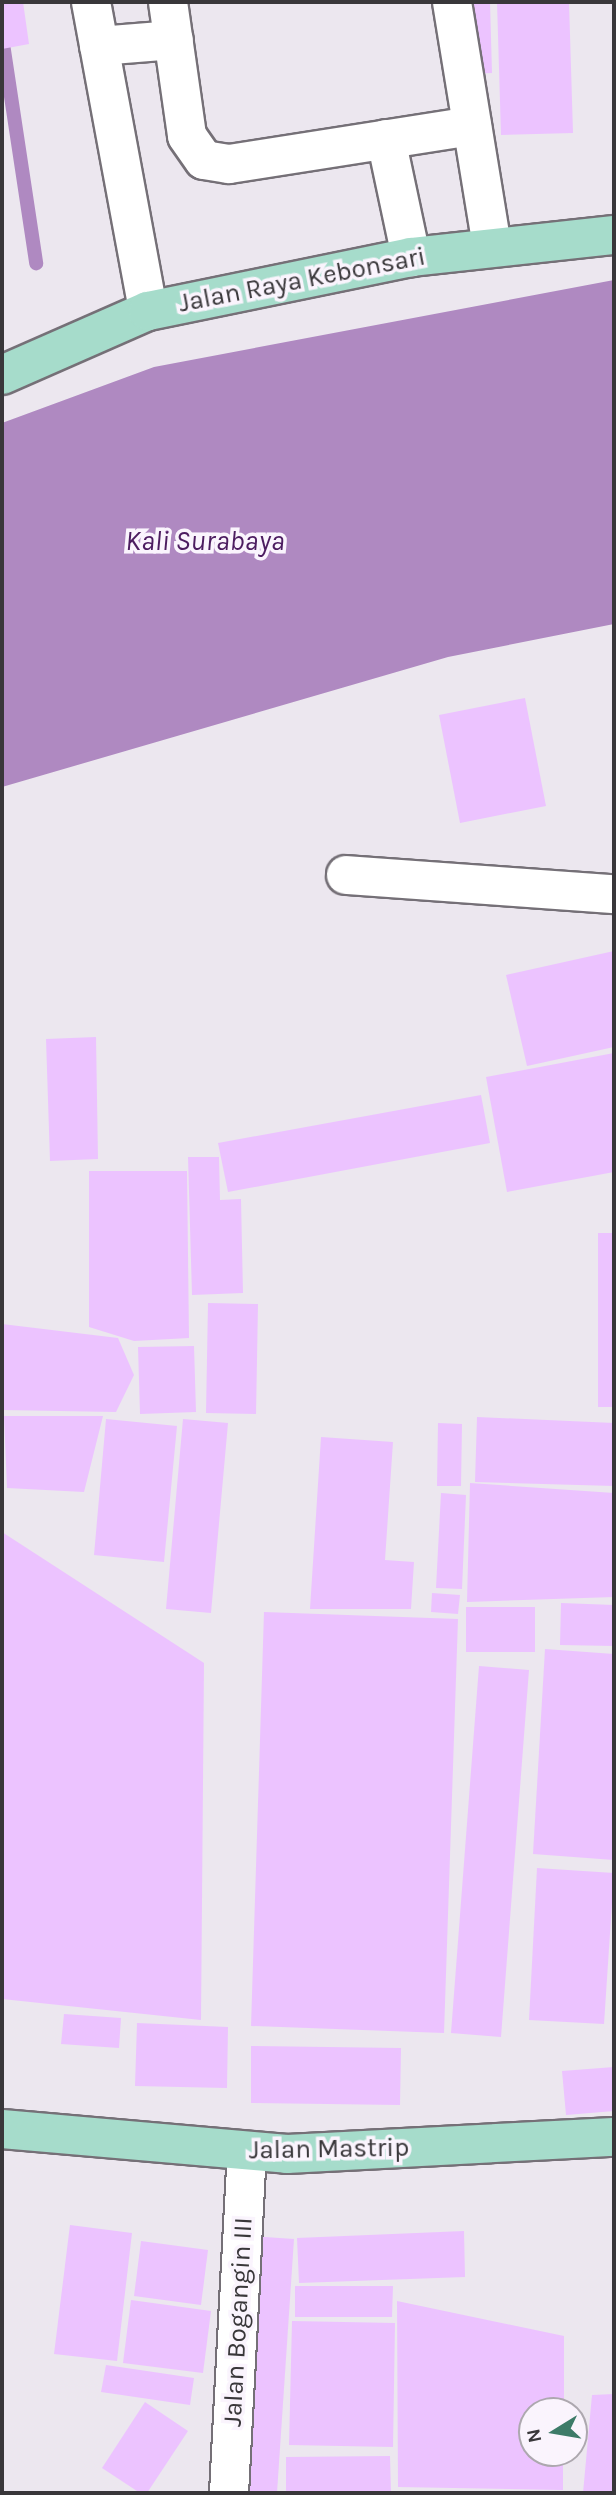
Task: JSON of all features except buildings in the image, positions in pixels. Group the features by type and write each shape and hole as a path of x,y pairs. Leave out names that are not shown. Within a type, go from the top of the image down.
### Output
{"main road":[{"name":"Jalan Raya Kebonsari","path":"3,371 148,311 411,257 614,235"},
{"name":"Jalan Mastrip","path":"2,2129 287,2154 614,2137"}],"street":[{"path":"91,2 148,311"},
{"path":"168,2 187,136 204,160 229,164 472,126"},
{"path":"452,2 492,247"},
{"path":"99,46 174,40"},
{"path":"386,139 411,257"},
{"path":"346,875 614,894"},
{"name":"Jalan Bogangin III","path":"229,2493 247,2151"}],"water":[{"name":"Kali Surabaya","path":"614,280 614,624 448,657 2,787 2,423 154,367"}],"waterway":[{"path":"2,37 36,263"}]}
